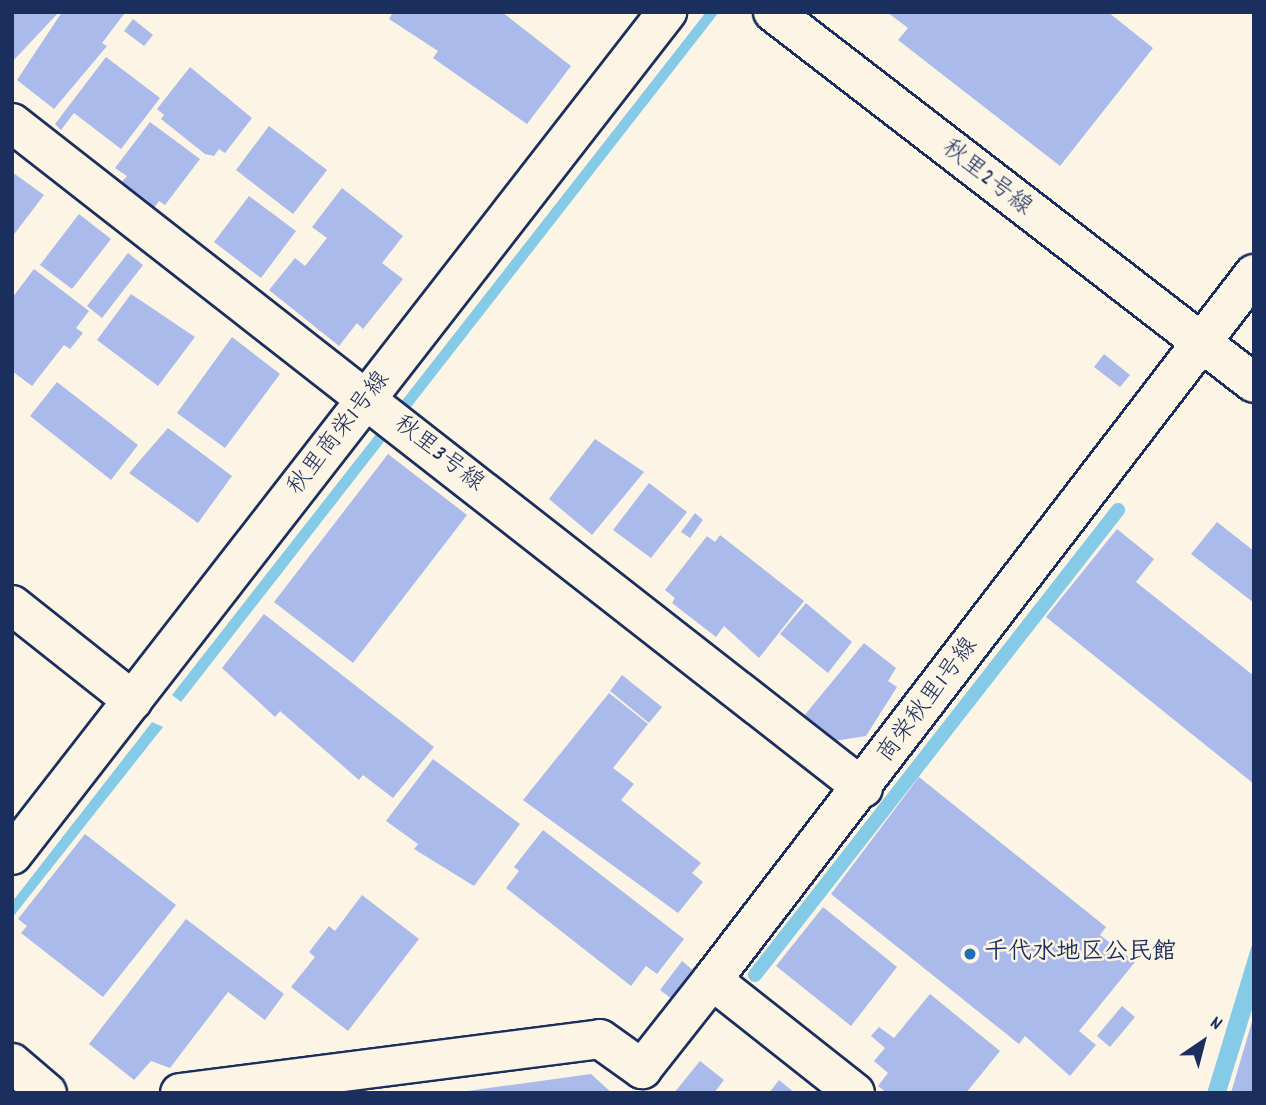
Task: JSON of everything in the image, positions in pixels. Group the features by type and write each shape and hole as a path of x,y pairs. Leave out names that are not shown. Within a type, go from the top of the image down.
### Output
{"street":[{"name":"秋里商栄1号線","path":"12,855 667,12"},
{"name":"秋里2号線","path":"773,12 1199,346 1254,383"},
{"name":"秋里3号線","path":"12,123 863,789"},
{"name":"商栄秋里1号線","path":"180,1093 600,1039 642,1069 863,789 1254,275"},
{"path":"12,605 133,701"},
{"path":"712,980 855,1093"},
{"path":"12,1063 47,1093"}],"water":[{"path":"706,12 719,12 181,702 172,695"},
{"path":"152,722 163,727 12,918 12,902"},
{"path":"1254,938 1254,1003 1226,1093 1207,1093"}],"building":[{"path":"12,12 59,12 12,62"},
{"path":"62,12 124,14 102,43 107,46 54,109 17,80"},
{"path":"393,12 502,12 571,66 527,124 433,58 438,51 389,19"},
{"path":"887,12 1108,12 1153,48 1060,166 898,40 908,28"},
{"path":"133,19 153,35 144,46 124,31"},
{"path":"106,57 160,98 121,149 74,113 61,130 55,124"},
{"path":"190,67 252,118 225,153 219,149 214,156 205,154 161,119 164,115 157,109"},
{"path":"150,122 200,159 165,205 159,201 154,208 121,183 127,176 115,168"},
{"path":"269,126 327,170 293,214 236,170"},
{"path":"12,172 44,195 12,237"},
{"path":"342,188 403,236 382,263 403,279 363,329 357,323 339,346 269,290 295,258 305,266 327,238 312,227"},
{"path":"249,196 296,231 261,278 214,242"},
{"path":"79,214 111,239 72,289 40,265"},
{"path":"128,253 143,265 102,318 87,306"},
{"path":"34,269 89,311 76,328 83,333 70,349 64,345 32,386 12,371 12,298"},
{"path":"131,294 195,337 158,386 97,340"},
{"path":"232,337 280,374 225,448 177,413"},
{"path":"1104,354 1130,375 1120,387 1094,367"},
{"path":"57,382 138,445 111,480 30,416"},
{"path":"168,428 232,476 198,523 129,473"},
{"path":"595,439 644,472 592,535 549,499"},
{"path":"388,454 467,515 353,663 274,602"},
{"path":"649,483 687,512 651,558 613,530"},
{"path":"695,513 703,520 690,538 681,532"},
{"path":"1217,522 1254,551 1254,603 1191,554"},
{"path":"1117,529 1154,559 1136,582 1254,676 1254,784 1046,617"},
{"path":"720,535 804,601 759,658 724,626 716,637 672,603 675,598 665,590 707,536 715,542"},
{"path":"806,603 852,642 828,673 780,634"},
{"path":"264,614 434,747 393,798 363,775 359,780 280,711 275,717 222,668"},
{"path":"864,643 896,668 888,681 897,687 866,736 834,741 803,717"},
{"path":"622,675 662,707 649,723 610,691"},
{"path":"609,693 648,724 613,768 634,784 621,800 701,863 692,873 703,882 678,913 523,800"},
{"path":"433,759 520,824 474,886 414,849 418,844 386,821"},
{"path":"919,777 1106,927 1100,935 1135,962 1079,1031 1096,1045 1070,1076 1025,1036 1019,1044 831,894"},
{"path":"543,830 684,939 657,974 646,966 631,986 506,888 519,871 514,867"},
{"path":"85,834 176,905 103,997 21,933 27,926 18,919"},
{"path":"362,895 419,939 348,1031 291,987 315,957 309,952 329,926 335,931"},
{"path":"823,907 897,967 851,1026 776,966"},
{"path":"186,919 284,994 265,1020 228,992 170,1068 151,1061 134,1080 89,1044"},
{"path":"682,961 694,971 672,999 660,990"},
{"path":"930,994 1000,1051 966,1093 887,1093 878,1086 888,1073 874,1061 885,1048 871,1036 879,1027 894,1038"},
{"path":"1122,1006 1135,1017 1110,1047 1097,1036"},
{"path":"1253,1018 1254,1093 1231,1093"},
{"path":"700,1061 724,1080 714,1093 674,1093"},
{"path":"591,1074 612,1093 467,1091"},
{"path":"779,1080 795,1093 769,1093"}],"waterway":[{"path":"755,975 1118,510"}],"place":[{"name":"千代水地区公民館","path":"970,954"}]}
